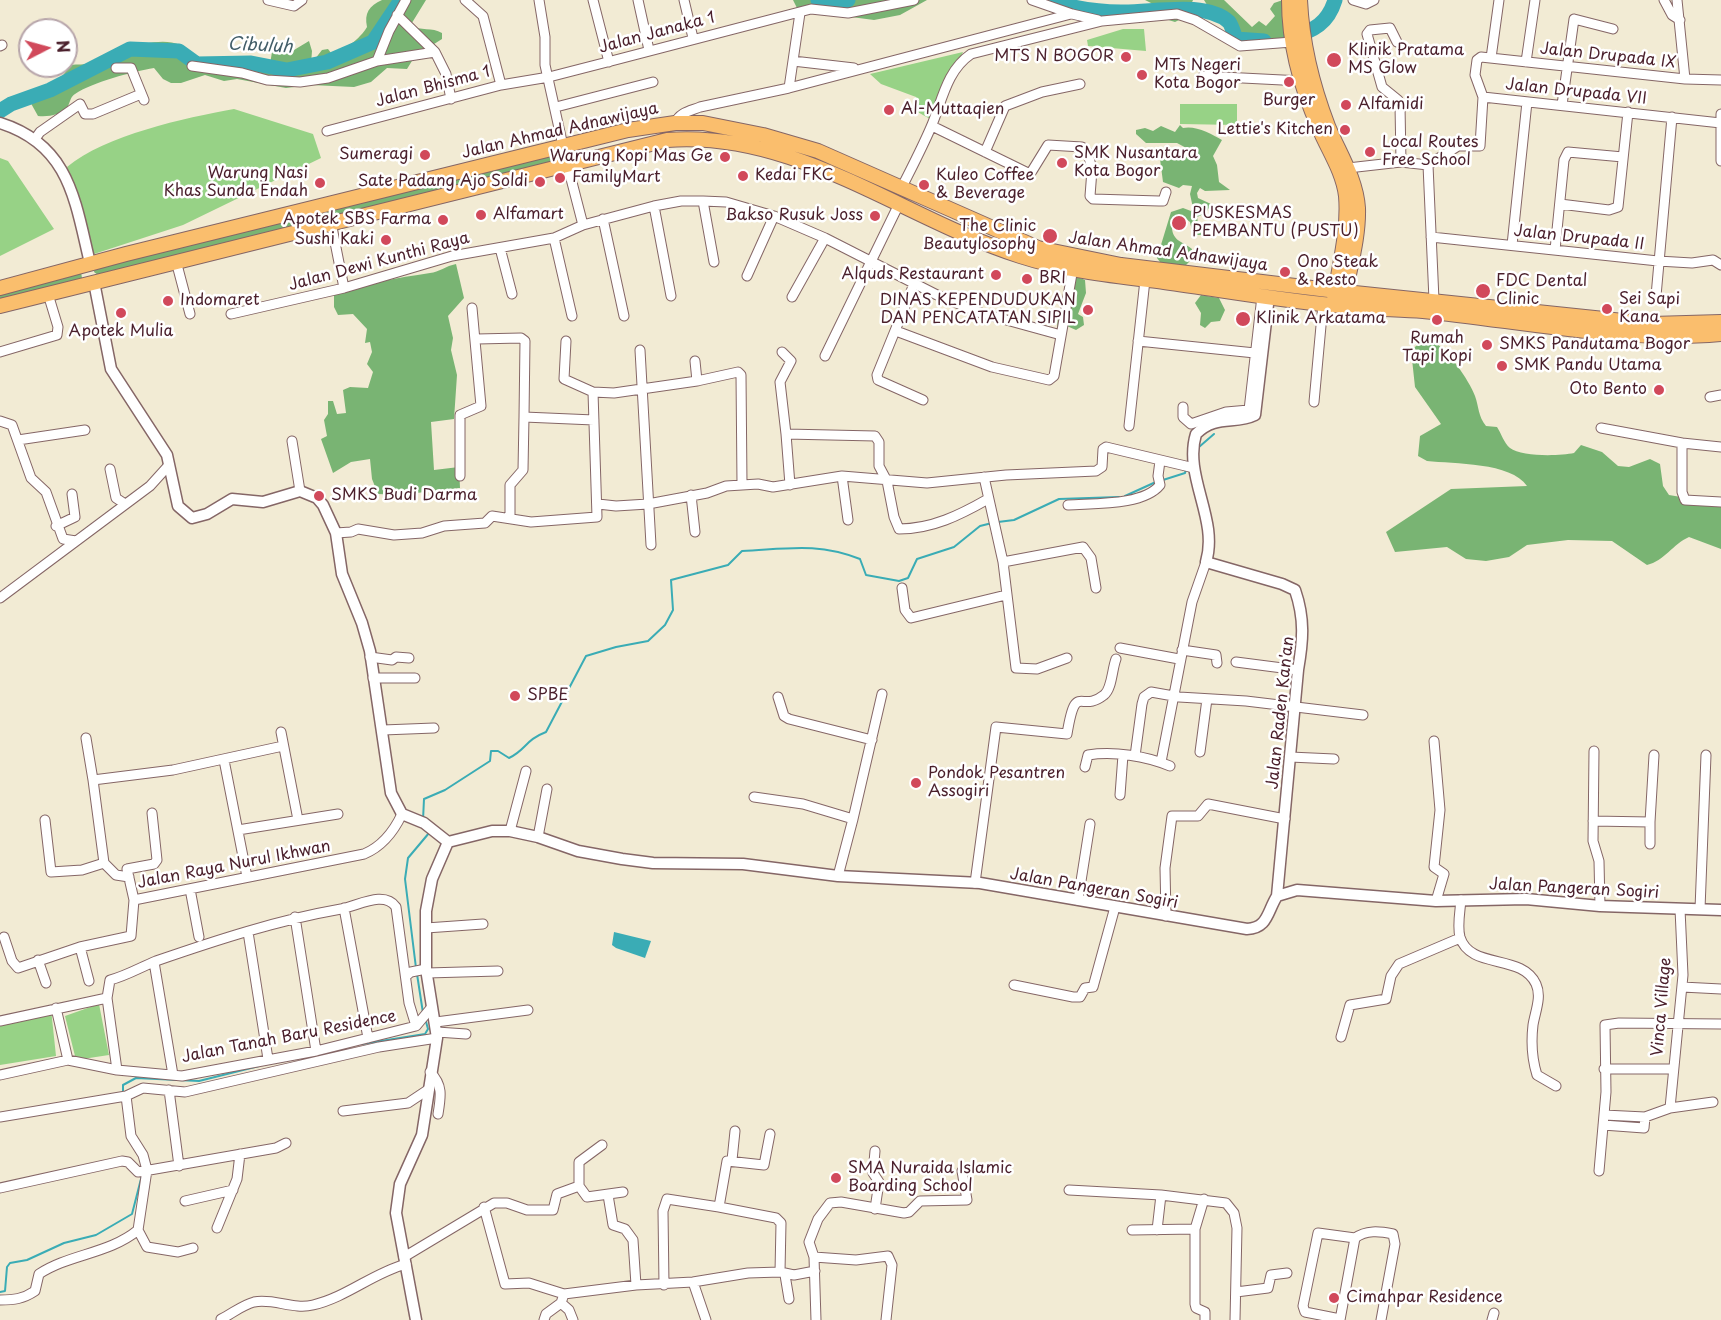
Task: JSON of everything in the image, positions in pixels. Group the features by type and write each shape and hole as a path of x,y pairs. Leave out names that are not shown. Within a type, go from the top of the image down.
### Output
{"main road":[{"path":"1289,0 1295,25 1302,81 1319,129 1342,176 1346,213 1336,300"},
{"path":"1295,25 1300,0"},
{"path":"1296,42 1328,125 1348,168 1358,208 1336,300"},
{"name":"Jalan Ahmad Adnawijaya","path":"0,288 90,263 563,146 658,125 703,123 763,135 818,150 1038,249 1336,300"},
{"path":"658,125 655,136 663,141"},
{"path":"637,129 645,136 644,144 640,147"},
{"name":"Jalan Ahmad Adnawijaya","path":"0,306 331,222 568,167 663,141 706,140 806,161 967,235 1022,257 1145,280 1266,296 1336,300"},
{"path":"944,224 951,218 951,210"},
{"path":"967,235 966,226 974,221"},
{"path":"1336,300 1434,300 1670,338 1721,334"},
{"path":"1336,300 1416,311 1603,326 1721,322"}],"street":[{"path":"268,0 294,6 302,0"},
{"path":"377,61 406,0"},
{"path":"465,0 483,16 501,85"},
{"path":"539,0 549,77 563,146 556,157 560,164 568,167 584,225"},
{"path":"593,0 609,62"},
{"path":"638,0 649,50"},
{"path":"684,0 693,38"},
{"name":"Jalan Janaka 1","path":"549,77 693,38 800,14 808,4 848,13 915,0"},
{"path":"1032,0 1071,14 1102,21"},
{"path":"1353,0 1366,4 1374,0"},
{"path":"1491,58 1499,0"},
{"path":"1526,62 1535,0"},
{"path":"1664,0 1672,15 1680,20"},
{"path":"1677,0 1685,79"},
{"path":"789,88 800,14"},
{"path":"675,123 678,117 700,107 789,88 1071,14"},
{"path":"903,187 932,126 940,98 953,74 971,54 1102,21 1177,14 1195,20 1240,46 1296,42"},
{"path":"397,15 435,52 446,74 451,99"},
{"path":"1562,105 1574,20 1613,29"},
{"path":"1397,42 1390,28 1370,30 1367,34 1382,87 1398,100 1400,105 1401,162"},
{"path":"192,66 242,73 267,80 300,82 328,78 377,61 435,52"},
{"name":"Jalan Drupada VII","path":"1491,58 1481,57 1477,60 1475,75 1483,97 1720,123"},
{"name":"Jalan Drupada IX","path":"1491,58 1685,79 1721,80"},
{"path":"793,61 862,69"},
{"path":"35,139 40,132 80,104 85,114 93,114 143,97 131,68 116,68"},
{"path":"1203,76 1302,81"},
{"name":"Jalan Bhisma 1","path":"327,131 501,85 549,77"},
{"path":"556,107 653,82"},
{"path":"985,152 1005,106 1042,92 1080,84"},
{"path":"1348,168 1401,162 1428,165 1458,146 1480,146 1483,97"},
{"path":"1512,245 1527,102"},
{"path":"700,107 703,123"},
{"path":"1560,204 1615,210 1618,207 1628,112"},
{"path":"1721,114 1721,161"},
{"path":"1656,296 1672,117"},
{"path":"0,123 35,139 53,156 67,178 90,263"},
{"path":"932,126 1028,173 1032,171 1043,148 1048,145 1082,147 1091,162 1090,196 1096,200 1163,201 1166,192"},
{"path":"1555,250 1564,160 1568,152 1623,157"},
{"path":"1428,165 1434,300"},
{"name":"Jalan Dewi Kunthi Raya","path":"231,314 344,288 452,256 554,238 603,219 681,201 703,201 726,202 774,216 825,238 914,284 981,313 1061,335"},
{"path":"703,201 714,262"},
{"path":"825,356 899,204"},
{"path":"654,207 671,296"},
{"path":"747,276 774,216"},
{"path":"603,219 624,316"},
{"path":"331,222 344,288"},
{"name":"Jalan Drupada II","path":"1431,237 1658,261 1692,263 1713,260 1721,265"},
{"path":"554,238 572,316"},
{"path":"792,297 825,238"},
{"path":"500,248 512,294"},
{"path":"176,261 190,314"},
{"path":"896,331 992,367 1049,380 1054,376 1073,268"},
{"path":"1129,426 1145,280"},
{"path":"94,282 111,369 159,442 169,465 178,506 192,518 207,514 232,500 263,502 300,491 317,498 336,533 342,574 366,634 383,730 391,794 411,818 448,842 432,879 426,902 426,928 418,972 424,1017 437,1031 466,1034"},
{"path":"914,284 877,375 878,380 923,400"},
{"path":"0,352 57,335 58,327 48,294"},
{"path":"1183,407 1182,417 1191,424 1226,412 1249,410 1255,353 1266,296"},
{"path":"1085,767 1089,754 1135,756 1165,764 1173,695 1181,655 1196,585 1206,562 1208,529 1192,460 1196,434 1210,423 1224,418 1255,415 1266,296"},
{"path":"1314,402 1336,300"},
{"path":"460,476 460,416 481,406 477,339 472,308"},
{"path":"477,339 520,338 525,341 522,470 510,485 510,517"},
{"path":"566,341 564,380 593,392 614,393 642,387 697,381 738,372 742,377 742,484"},
{"path":"1138,341 1255,353"},
{"path":"640,350 651,545"},
{"path":"782,352 791,361 780,382 790,485"},
{"path":"695,361 697,381"},
{"path":"336,533 358,529 394,535 422,533 444,526 485,523 492,516 531,522 596,518 598,504 593,392"},
{"path":"1710,397 1721,396"},
{"path":"524,417 594,420"},
{"path":"0,421 12,425 31,477 46,492 56,526 63,539 76,541"},
{"path":"1601,428 1682,443 1721,447"},
{"path":"18,440 85,429"},
{"path":"786,434 875,436 879,446 879,466 887,481 894,517 899,528 939,524 955,518 988,499"},
{"path":"292,441 300,491"},
{"path":"1682,443 1682,492 1685,500 1721,502"},
{"path":"598,504 648,504 742,484 772,487 842,476 887,481 949,482 984,477 1100,470 1106,447 1178,464 1192,460"},
{"path":"1068,505 1123,502 1151,492 1158,488 1160,461"},
{"path":"0,598 150,486 169,465"},
{"path":"110,469 116,498 125,504"},
{"path":"842,476 848,520"},
{"path":"984,477 1003,562 1016,668 1037,669 1067,658"},
{"path":"56,526 75,517 72,494"},
{"path":"691,495 695,532"},
{"path":"1003,562 1083,547 1091,558 1096,588"},
{"name":"Jalan Raden Kan'an","path":"1206,562 1282,584 1295,591 1303,619 1304,635 1298,670 1277,896"},
{"path":"902,588 906,615 911,618 1006,595"},
{"path":"1120,648 1181,655 1215,655 1217,663"},
{"path":"369,657 392,660 396,657 410,658"},
{"path":"975,883 996,727 1067,734 1074,704 1078,700 1103,696 1107,691 1116,659"},
{"path":"1236,662 1298,670"},
{"path":"373,678 416,678"},
{"path":"1135,756 1144,698 1152,692 1363,715"},
{"path":"838,876 882,694"},
{"path":"778,698 784,716 789,719 872,740"},
{"path":"1200,752 1207,699"},
{"path":"383,730 434,728"},
{"path":"281,732 298,820"},
{"path":"86,738 104,863 116,874 129,877"},
{"path":"1434,741 1440,810 1434,867 1444,874 1436,900"},
{"path":"93,780 224,760 283,746"},
{"path":"1594,751 1593,841 1599,861 1600,906"},
{"path":"1120,795 1123,755"},
{"path":"1650,844 1654,755"},
{"path":"1700,909 1706,755"},
{"path":"1290,757 1334,759"},
{"path":"224,760 247,877"},
{"path":"510,831 526,771"},
{"path":"538,837 547,789"},
{"path":"754,797 813,806 853,819"},
{"path":"1166,916 1165,868 1172,816 1198,816 1208,804 1285,819"},
{"path":"134,900 129,867 154,864 157,860 152,813"},
{"path":"238,830 338,814"},
{"name":"Jalan Raya Nurul Ikhwan","path":"4,937 15,967 22,967 80,947 131,936 134,900 369,852 411,818"},
{"path":"45,820 51,873 75,871 104,863"},
{"path":"1593,821 1650,822"},
{"path":"1078,900 1090,824"},
{"name":"Jalan Pangeran Sogiri","path":"448,842 492,831 510,831 538,837 578,851 622,859 653,863 743,864 838,876 975,883 1236,928 1257,928 1266,921 1277,896 1297,890 1436,900 1526,899 1600,906 1721,910"},
{"path":"190,889 199,937"},
{"name":"Jalan Tanah Baru Residence","path":"68,1060 117,1070 182,1076 316,1051 368,1038 424,1017 418,972 394,903 384,899 375,899 344,909"},
{"path":"1461,900 1460,938 1469,950 1479,956 1519,968 1533,979 1538,998 1532,1036 1533,1063 1537,1075 1556,1086"},
{"path":"1014,985 1073,997 1080,997 1085,988 1093,987 1114,907"},
{"path":"117,1070 107,998 110,980 154,962 295,917 344,909 368,1038"},
{"name":"Vinca Village","path":"1670,1108 1676,1024 1682,987 1680,909"},
{"path":"295,917 316,1051"},
{"path":"426,928 483,924"},
{"path":"248,932 268,1059"},
{"path":"1341,1037 1350,1005 1386,999 1390,976 1399,964 1460,938"},
{"path":"80,947 89,981"},
{"path":"38,960 46,983"},
{"path":"154,962 174,1075"},
{"path":"418,972 498,971"},
{"path":"1682,987 1721,989"},
{"path":"0,1022 107,998"},
{"path":"0,1075 68,1060 56,1008"},
{"path":"0,1117 124,1096 143,1088 185,1092 200,1089 528,1010"},
{"path":"1599,1171 1604,1114 1604,1028 1608,1023 1721,1024"},
{"path":"416,1320 396,1213 400,1184 407,1164 422,1135 437,1031"},
{"path":"1604,1069 1672,1069"},
{"path":"430,1072 439,1081 441,1087 438,1114"},
{"path":"343,1112 405,1104 429,1089"},
{"path":"169,1090 179,1166"},
{"path":"124,1096 131,1136 142,1155 143,1171 138,1230 147,1247 178,1252 193,1248"},
{"path":"1604,1114 1645,1118 1670,1108 1713,1102"},
{"path":"1603,1125 1644,1128 1645,1118"},
{"path":"732,1160 735,1131"},
{"path":"719,1207 727,1163 732,1160 764,1165 770,1134"},
{"path":"0,1188 122,1161 143,1171 276,1148 286,1143"},
{"path":"602,1145 579,1162 579,1186 586,1196 623,1192"},
{"path":"874,1209 879,1182 873,1173 875,1151"},
{"path":"217,1228 233,1190 240,1154"},
{"path":"816,1320 814,1257 809,1242 818,1219 831,1203 841,1202 904,1214 920,1201 967,1200 962,1171"},
{"path":"221,1319 256,1302 300,1307 318,1304 344,1294 405,1260 484,1207 507,1203 527,1210 553,1210 560,1191 579,1186"},
{"path":"185,1201 233,1190"},
{"path":"1069,1190 1161,1195 1226,1203 1234,1213 1237,1228 1235,1320"},
{"path":"608,1195 613,1225 630,1232 633,1240 636,1285"},
{"path":"1157,1230 1161,1195"},
{"path":"664,1285 663,1210 667,1199 776,1218 781,1223 783,1273 789,1299"},
{"path":"1204,1199 1195,1229 1195,1304 1196,1308 1205,1312 1205,1320"},
{"path":"484,1207 506,1284 529,1282 562,1299 573,1320"},
{"path":"1132,1230 1195,1229"},
{"path":"0,1300 18,1300 28,1295 35,1291 39,1274 64,1261 91,1255 138,1230"},
{"path":"1355,1238 1340,1319 1305,1312 1303,1306 1318,1233 1355,1238 1362,1233 1376,1231 1393,1234 1395,1244 1381,1320"},
{"path":"814,1257 856,1260 888,1256 892,1265 886,1320"},
{"path":"544,1320 546,1314 562,1299 636,1285 693,1282 748,1273 815,1271"},
{"path":"1236,1292 1264,1290 1268,1288 1271,1275 1287,1273"},
{"path":"693,1282 706,1320"}],"green space":[{"path":"382,0 426,0 410,26 438,31 442,33 442,39 415,56 407,69 387,68 371,82 354,87 311,85 286,88 237,79 224,81 205,75 181,83 171,83 163,79 154,68 92,85 72,96 68,106 62,112 54,115 38,116 28,98 61,78 78,78 78,65 88,64 147,43 170,42 180,45 178,55 188,63 230,68 233,60 249,64 256,71 269,70 273,46 281,43 294,50 309,41 312,51 311,64 322,50 328,49 331,53 336,52 356,40 367,27 368,10"},
{"path":"793,0 927,0 900,15 874,20 798,10"},
{"path":"1145,0 1193,0 1190,7 1179,5 1177,8 1183,12 1181,19 1175,22 1146,13 1153,4"},
{"path":"1204,0 1224,0 1252,27 1259,21 1266,26 1275,16 1270,9 1274,3 1283,0 1286,35 1283,38 1289,49 1266,45 1256,38 1249,42 1250,49 1245,50 1233,37 1233,30 1229,29 1230,24 1218,17 1221,9 1209,8"},
{"path":"1123,29 1144,29 1146,51 1088,46 1087,40"},
{"path":"963,52 932,120 914,110 916,97 881,84 870,74"},
{"path":"1180,104 1237,104 1237,125 1180,124"},
{"path":"234,109 313,134 321,158 183,225 94,254 67,167 102,146 146,129"},
{"path":"1180,125 1183,128 1203,131 1222,140 1213,156 1217,165 1219,182 1230,190 1205,191 1200,188 1197,193 1198,198 1211,204 1206,213 1197,217 1198,223 1215,227 1217,231 1213,235 1193,235 1190,222 1186,219 1176,220 1172,224 1175,237 1192,249 1191,260 1183,268 1163,266 1157,258 1171,212 1183,208 1191,211 1193,208 1190,194 1192,186 1183,185 1179,188 1163,182 1160,159 1188,157 1191,155 1190,150 1177,143 1146,143 1136,134 1136,130 1145,128 1153,131 1161,126 1175,132"},
{"path":"552,153 554,158 551,162 98,275 94,272 95,267"},
{"path":"0,158 8,161 54,229 0,256"},
{"path":"456,264 464,298 448,316 453,338 451,350 457,375 454,419 431,422 434,470 459,467 460,488 399,495 378,494 372,479 370,459 351,462 333,473 321,439 327,436 324,420 328,414 328,401 333,401 337,414 346,413 343,390 350,387 368,388 373,372 367,364 372,352 370,342 365,343 367,329 353,314 338,315 334,307 334,294 382,281 433,272"},
{"path":"81,272 82,278 0,300 0,292"},
{"path":"1075,276 1085,280 1086,293 1078,314 1083,317 1084,325 1076,330 1060,323 1057,329 1058,314 1062,312"},
{"path":"1201,295 1219,298 1225,310 1220,321 1211,322 1205,328 1200,325 1201,313 1195,303"},
{"path":"1432,341 1451,357 1463,373 1472,389 1486,426 1497,427 1506,443 1515,451 1560,455 1574,453 1581,445 1602,452 1618,466 1629,467 1650,459 1660,464 1663,486 1669,495 1699,500 1721,498 1721,549 1689,537 1658,560 1647,565 1612,541 1568,540 1527,545 1509,557 1486,561 1466,559 1447,547 1395,552 1386,532 1451,489 1527,486 1519,478 1495,468 1427,461 1418,456 1420,436 1441,424 1415,387 1411,350 1420,343"},
{"path":"99,1004 109,1055 76,1060 65,1016"},
{"path":"51,1009 56,1056 0,1065 0,1021"}],"water":[{"path":"614,932 651,941 645,958 612,945"}],"waterway":[{"name":"Cibuluh","path":"0,111 11,104 50,90 130,49 179,51 197,64 251,63 287,70 327,62 373,42 401,0"},
{"name":"Cibuluh","path":"818,0 831,5 848,0"},
{"name":"Cibuluh","path":"1048,0 1102,11 1133,12 1177,9 1206,11 1219,15 1229,22 1236,39 1264,41"},
{"name":"Cibuluh","path":"1291,37 1319,25 1328,15 1335,0"},
{"path":"1199,447 1214,434"},
{"path":"1163,480 1185,473 1186,469"},
{"path":"1125,496 1158,481"},
{"path":"998,522 1014,520 1059,499 1119,497"},
{"path":"423,820 424,799 445,790 490,761 491,751 498,751 509,758 534,738 546,732 586,656 648,641 665,625 673,610 671,580 728,565 742,551 815,548 860,559 866,575 899,581 908,578 917,559 954,547 980,526 992,523"},
{"path":"416,968 405,879 408,858 429,833"},
{"path":"417,974 423,1013"},
{"path":"362,1044 425,1034 428,1029 425,1018"},
{"path":"123,1092 123,1085 136,1078 199,1081 259,1066"},
{"path":"0,1292 5,1291 7,1267 10,1263 27,1260 64,1243 96,1235 132,1214 142,1175"}],"place":[{"name":"MTS N BOGOR","path":"1126,57"},
{"name":"Klinik Pratama MS Glow","path":"1334,60"},
{"name":"MTs Negeri Kota Bogor","path":"1142,75"},
{"name":"Burger","path":"1289,82"},
{"name":"Alfamidi","path":"1346,105"},
{"name":"Al-Muttaqien","path":"889,110"},
{"name":"Lettie's Kitchen","path":"1345,130"},
{"name":"Local Routes Free School","path":"1370,152"},
{"name":"Sumeragi","path":"425,155"},
{"name":"Warung Kopi Mas Ge","path":"725,157"},
{"name":"SMK Nusantara Kota Bogor","path":"1062,163"},
{"name":"Kedai FKC","path":"743,176"},
{"name":"FamilyMart","path":"560,178"},
{"name":"Sate Padang Ajo Soldi","path":"540,182"},
{"name":"Warung Nasi Khas Sunda Endah","path":"320,183"},
{"name":"Kuleo Coffee & Beverage","path":"924,185"},
{"name":"Alfamart","path":"481,215"},
{"name":"Bakso Rusuk Joss","path":"875,216"},
{"name":"Apotek SBS Farma","path":"443,220"},
{"name":"PUSKESMAS PEMBANTU (PUSTU)","path":"1179,223"},
{"name":"The Clinic Beautylosophy","path":"1050,236"},
{"name":"Sushi Kaki","path":"386,240"},
{"name":"Ono Steak & Resto","path":"1285,272"},
{"name":"Alquds Restaurant","path":"996,275"},
{"name":"BRI","path":"1027,279"},
{"name":"FDC Dental Clinic","path":"1483,291"},
{"name":"Indomaret","path":"168,301"},
{"name":"Sei Sapi Kana","path":"1607,309"},
{"name":"DINAS KEPENDUDUKAN DAN PENCATATAN SIPIL","path":"1088,310"},
{"name":"Apotek Mulia","path":"121,313"},
{"name":"Klinik Arkatama","path":"1243,319"},
{"name":"Rumah Tapi Kopi","path":"1437,320"},
{"name":"SMKS Pandutama Bogor","path":"1487,345"},
{"name":"SMK Pandu Utama","path":"1502,366"},
{"name":"Oto Bento","path":"1659,390"},
{"name":"SMKS Budi Darma","path":"319,496"},
{"name":"SPBE","path":"515,696"},
{"name":"Pondok Pesantren Assogiri","path":"916,783"},
{"name":"SMA Nuraida Islamic Boarding School","path":"836,1178"},
{"name":"Cimahpar Residence","path":"1334,1298"}]}
